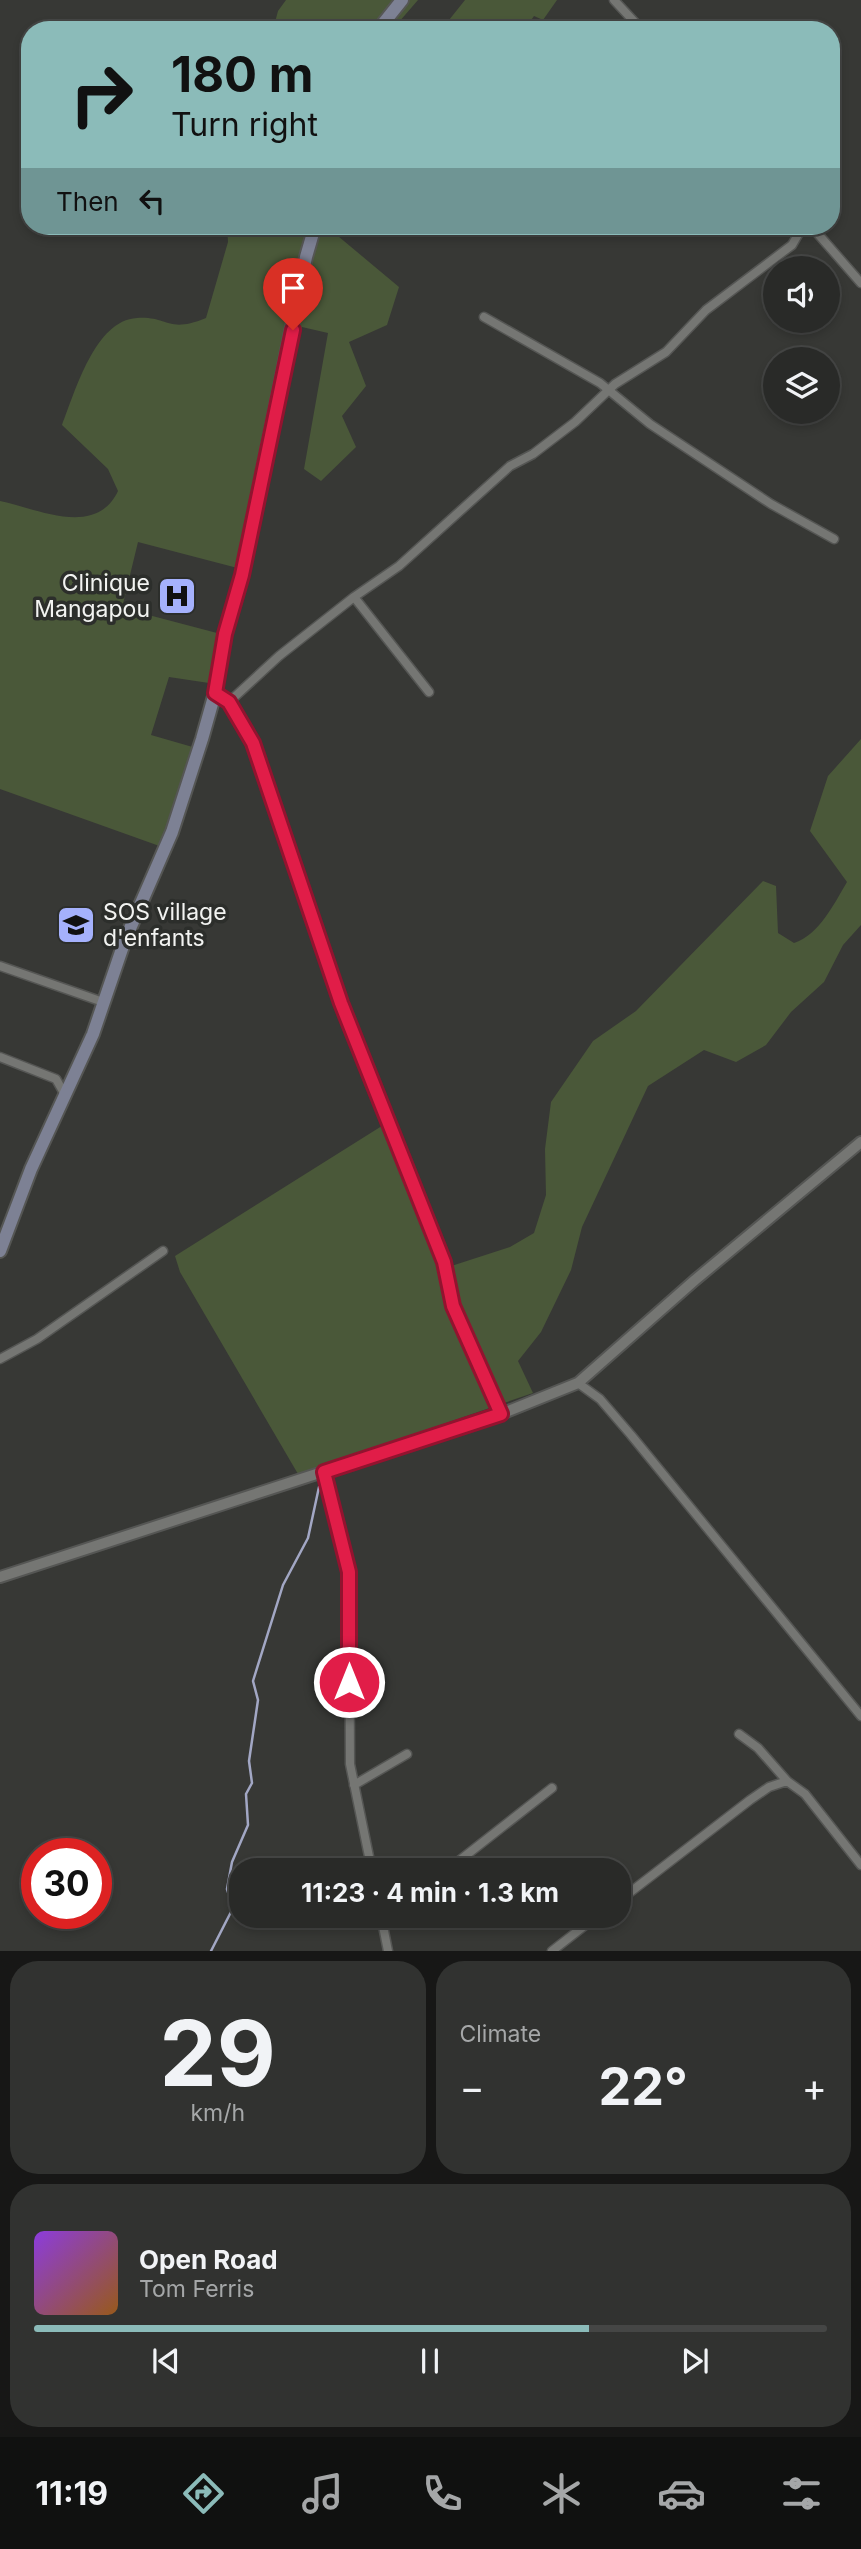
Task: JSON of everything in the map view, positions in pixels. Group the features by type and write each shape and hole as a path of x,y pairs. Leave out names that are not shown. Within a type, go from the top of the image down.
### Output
{"main road":[{"path":"385,21 402,0"},
{"path":"0,1251 31,1169 65,1097 150,878 172,832 215,693 225,634 242,575 306,257 313,235"}],"street":[{"path":"614,0 634,21"},
{"path":"229,702 239,689 354,597 399,566 510,466 533,454 608,391 666,352 706,310 792,245 798,235"},
{"path":"819,235 861,283"},
{"path":"484,317 555,360 580,370 650,424 760,497 834,539"},
{"path":"354,597 429,692"},
{"path":"215,693 229,702 253,743 341,1003 444,1262 453,1306 501,1414"},
{"path":"0,965 103,1002"},
{"path":"0,1057 56,1079 63,1087 65,1097"},
{"path":"0,1577 501,1414 578,1382 695,1280 861,1142"},
{"path":"0,1359 37,1339 163,1251"},
{"path":"578,1382 600,1399 631,1435 861,1716"},
{"path":"324,1472 349,1572 350,1764 369,1858"},
{"path":"738,1734 758,1748 787,1781 805,1794 861,1865"},
{"path":"354,1785 407,1754"},
{"path":"631,1892 750,1800 769,1787 787,1781"},
{"path":"463,1858 552,1788"},
{"path":"385,1928 388,1951"},
{"path":"552,1951 582,1928"}],"green space":[{"path":"286,0 418,0 400,21 275,21 278,11"},
{"path":"465,0 557,0 543,20 534,16 530,21 449,20"},
{"path":"228,235 337,235 399,287 387,325 349,342 366,386 342,416 356,447 321,481 304,469 328,333 302,327 249,571 138,542 122,608 217,633 209,683 169,677 151,735 203,750 165,848 0,789 0,501 65,517 96,514 108,505 118,491 108,469 62,425 80,377 98,344 109,331 122,322 148,318 175,325 206,318 228,242"},
{"path":"861,739 861,925 843,945 824,982 791,1012 766,1045 736,1062 704,1050 648,1086 582,1227 571,1270 541,1332 518,1361 533,1393 298,1474 180,1272 175,1256 385,1124 439,1270 510,1247 534,1233 546,1195 545,1149 551,1102 593,1041 636,1011 763,881 776,886 778,933 794,943 811,933 831,909 847,882 810,831 828,776"}],"waterway":[{"path":"211,1951 233,1908 227,1889 232,1862 248,1825 246,1794 252,1783 249,1761 258,1700 253,1681 283,1585 308,1538 319,1487"}],"place":[{"name":"Clinique Mangapou","path":"177,596"},
{"name":"SOS village d'enfants","path":"76,925"}],"route":[{"path":"293,330 242,575 225,634 215,693 229,702 253,743 341,1003 444,1262 453,1306 501,1414 324,1472 349,1572 349,1682"}]}
